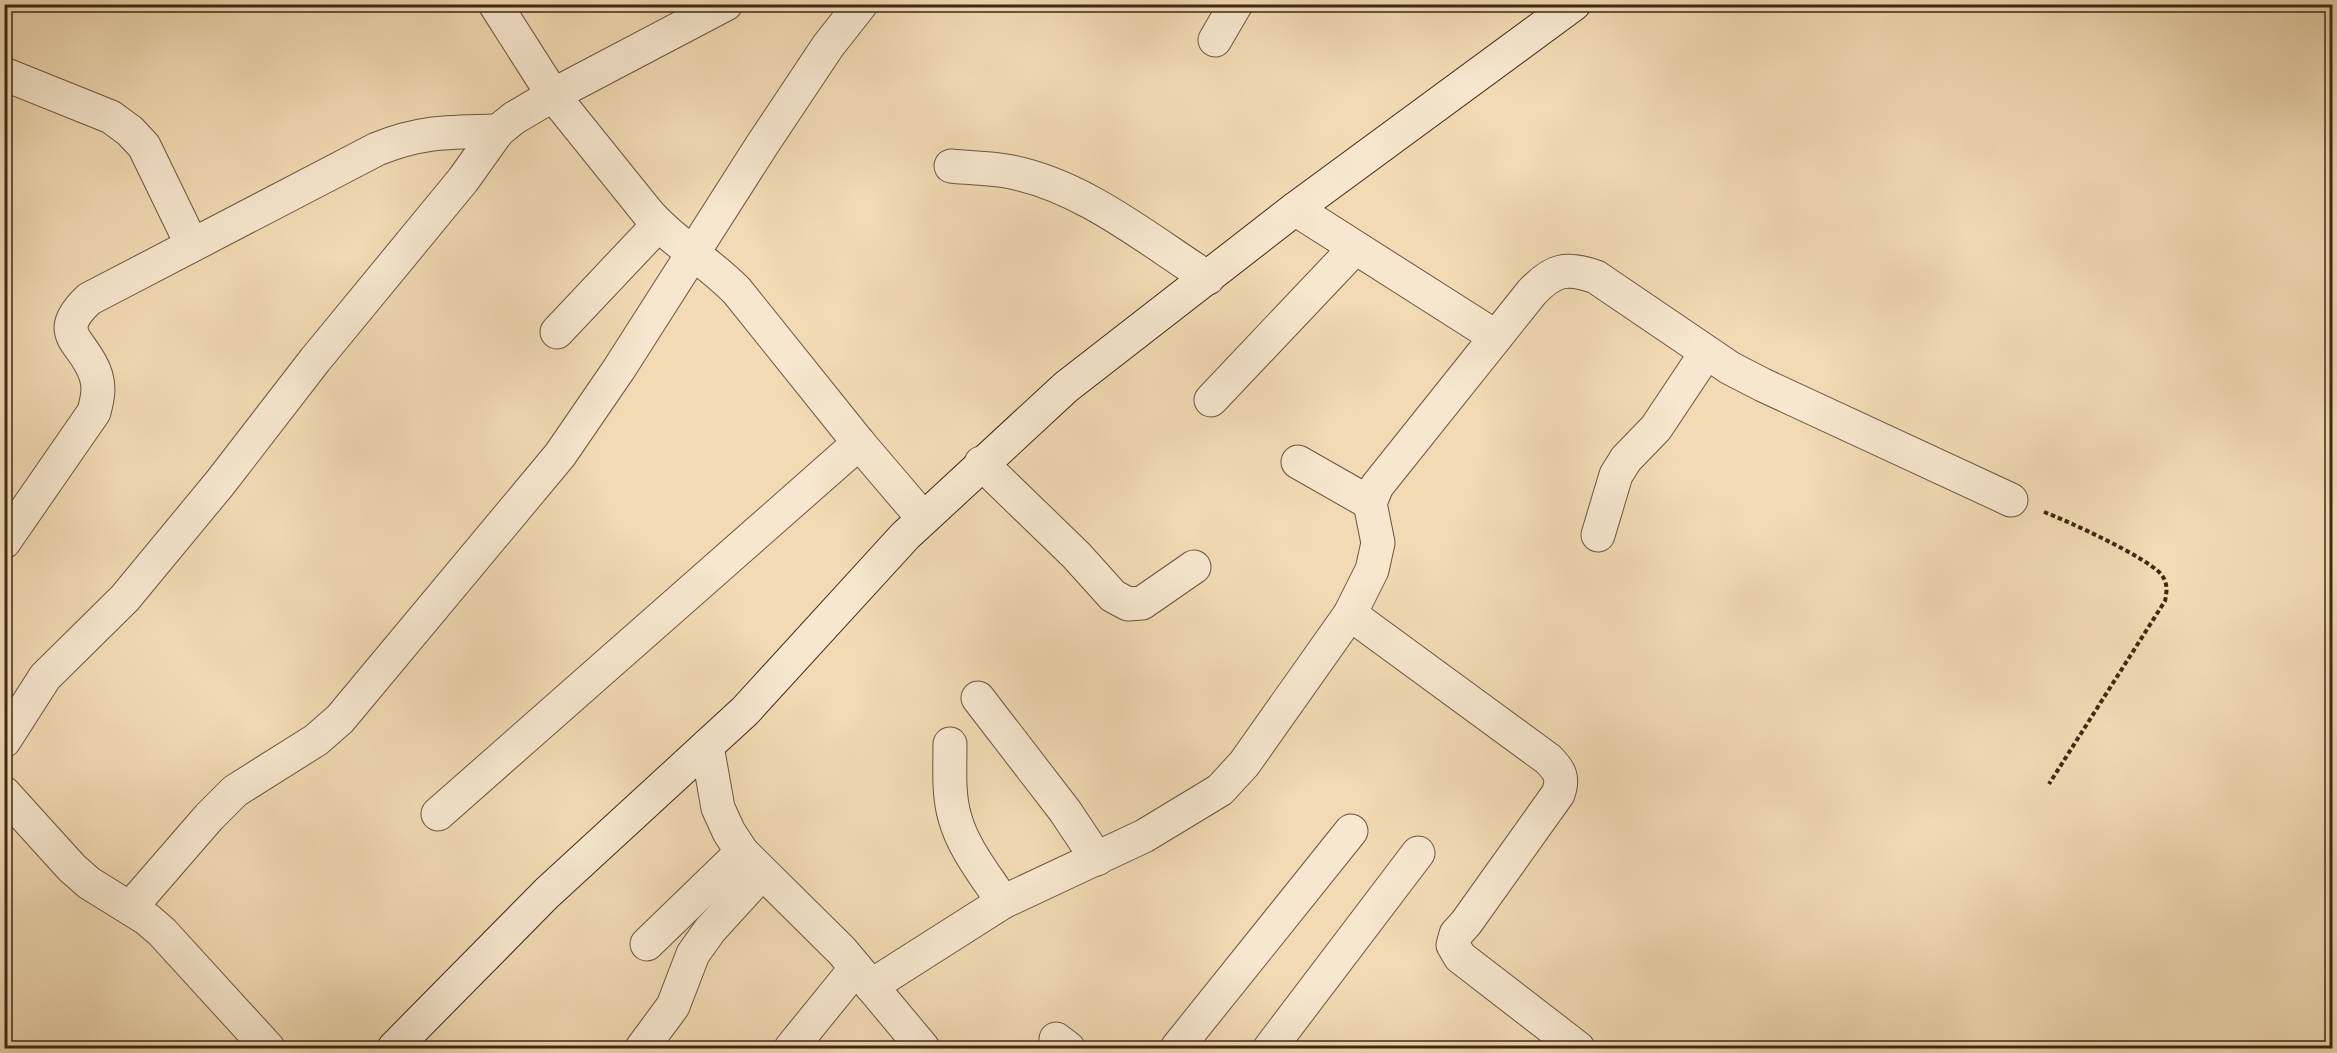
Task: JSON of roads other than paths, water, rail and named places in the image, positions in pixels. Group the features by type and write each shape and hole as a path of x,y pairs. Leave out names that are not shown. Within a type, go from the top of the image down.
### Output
{"street":[{"path":"495,4 553,95 658,225 737,291 859,444 923,518"},
{"path":"4,741 45,677 140,581 220,483 315,360 463,180 498,131 513,118 553,95 726,4"},
{"path":"131,908 235,791 316,740 339,719 560,455 619,369 828,46 861,4"},
{"path":"1215,40 1236,4"},
{"path":"394,1048 547,893 745,711 923,518 1066,387 1558,8"},
{"path":"4,74 111,117 130,131 144,146 192,245"},
{"path":"4,542 94,412 99,392 96,374 71,333 71,322 78,309 89,299 377,149 403,139 426,134 498,131"},
{"path":"951,166 1006,171 1068,192 1105,211 1208,278"},
{"path":"1295,209 1496,337"},
{"path":"557,332 658,225"},
{"path":"1211,400 1355,248"},
{"path":"790,1048 864,977 1003,902 1162,826 1220,790 1244,764 1350,614 1372,570 1378,543 1370,503 1377,486 1546,278 1561,271 1581,272 1596,277 1706,353 1763,385 2011,500"},
{"path":"1598,535 1616,475 1626,459 1656,428 1706,353"},
{"path":"438,814 859,444"},
{"path":"1298,462 1370,503"},
{"path":"981,463 1076,555 1113,596 1128,604 1142,603 1194,567"},
{"path":"1350,614 1548,759 1559,770 1562,782 1558,794 1456,934 1454,945 1460,957 1578,1048"},
{"path":"978,698 1065,811 1097,859"},
{"path":"950,744 951,796 954,817 960,833 1003,902"},
{"path":"707,746 718,808 729,832 752,863 842,951 923,1048"},
{"path":"4,793 72,868 89,883 131,908 162,932 268,1048"},
{"path":"1177,1048 1351,831"},
{"path":"1270,1048 1418,853"},
{"path":"647,944 752,863"},
{"path":"642,1048 673,1006 693,954 752,863"}]}
